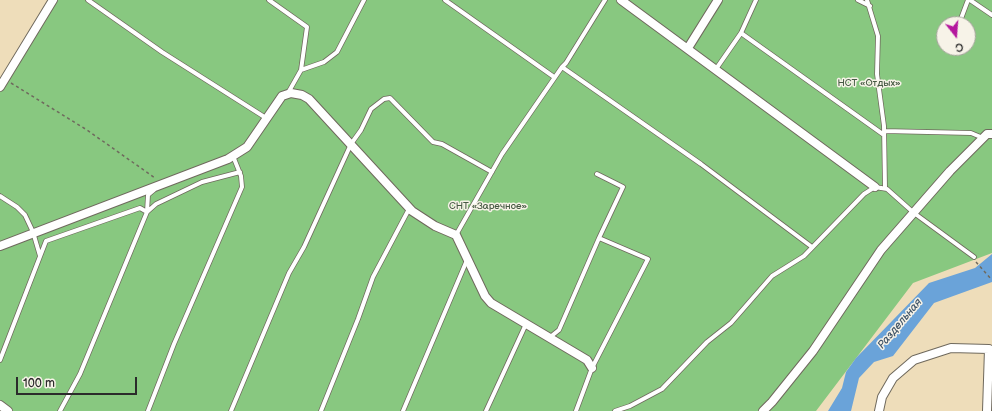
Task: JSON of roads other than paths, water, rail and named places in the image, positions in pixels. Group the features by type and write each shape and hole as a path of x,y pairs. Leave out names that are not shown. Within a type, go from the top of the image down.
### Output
{"street":[{"path":"0,87 53,0"},
{"path":"621,0 875,186"},
{"path":"688,48 718,0"},
{"path":"0,246 233,156 247,147 282,96 287,94 302,95 309,99 410,209 435,226 456,234 485,296 491,303 587,360 592,368"},
{"path":"763,411 813,351 881,250 983,138 987,134 992,134"},
{"path":"879,411 882,397 893,378 914,360 952,348 990,349 987,411"},
{"path":"0,404 8,411"}],"lane":[{"path":"88,0 162,52 266,118"},
{"path":"269,0 307,27 301,70 287,94"},
{"path":"301,70 324,62 337,52 364,0"},
{"path":"445,0 554,77"},
{"path":"456,234 492,172 554,77 566,63 605,0"},
{"path":"716,69 741,33 756,0"},
{"path":"858,0 870,6"},
{"path":"867,0 878,36 876,74 884,133 885,188"},
{"path":"962,16 969,0 992,15"},
{"path":"741,33 884,133 971,132 983,138"},
{"path":"562,66 701,164 812,247"},
{"path":"231,411 289,273 304,247 351,144 361,130 371,109 384,99 390,98 434,142 442,144 492,172"},
{"path":"148,411 174,344 242,187 240,172 233,156"},
{"path":"147,212 156,204 202,182 240,172"},
{"path":"549,338 559,330 623,187 597,174"},
{"path":"60,411 80,374 147,212 148,195 160,184"},
{"path":"616,411 630,406 662,389 707,342 731,323 772,276 804,256 864,194 875,186 885,188 914,213 974,257"},
{"path":"0,196 17,207 25,215 33,232 40,256"},
{"path":"0,360 46,241 140,208 147,212"},
{"path":"320,411 358,320 373,277 410,209"},
{"path":"576,411 592,368 648,259 599,238"},
{"path":"404,411 467,260"},
{"path":"486,411 526,324"}],"water":[{"name":"Раздельная","path":"992,254 992,282 934,303 893,356 874,362 859,378 851,411 828,411 842,388 846,372 856,358 929,283 975,268"}],"park label":[{"name":"НСТ «Отдых»","path":"869,83"},
{"name":"СНТ «Заречное»","path":"488,206"}]}
